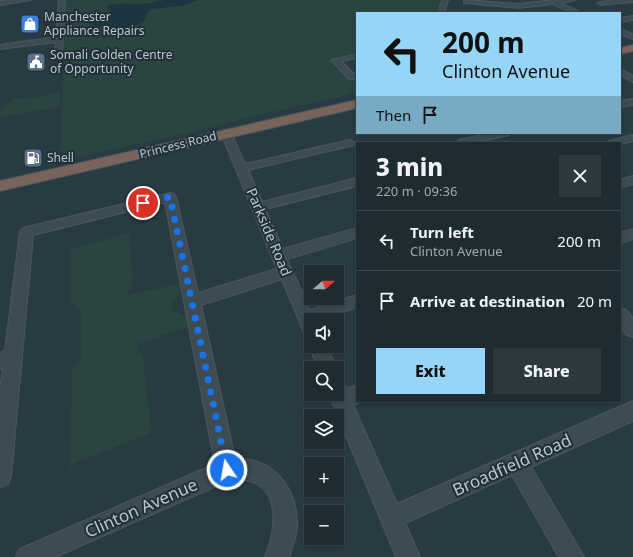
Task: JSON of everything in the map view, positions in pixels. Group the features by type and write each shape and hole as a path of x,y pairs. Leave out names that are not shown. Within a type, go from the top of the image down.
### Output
{"highway":[{"path":"621,45 633,43"},
{"path":"621,51 633,48"},
{"name":"Princess Road","path":"0,178 356,97"},
{"name":"Princess Road","path":"0,186 356,104"}],"street":[{"path":"0,3 28,0"},
{"path":"59,55 62,0"},
{"path":"441,12 445,0"},
{"path":"470,10 466,6 467,1 518,6 551,1 572,0"},
{"path":"593,0 608,9"},
{"path":"600,3 633,0"},
{"path":"551,1 576,12"},
{"path":"518,6 527,12"},
{"path":"621,15 631,18"},
{"path":"621,20 631,18"},
{"path":"621,31 633,37"},
{"path":"0,47 60,39"},
{"path":"355,76 335,60 356,56"},
{"path":"621,104 633,102"},
{"name":"Parkside Road","path":"226,133 304,314"},
{"path":"456,134 463,142 499,134"},
{"path":"615,142 629,135"},
{"path":"241,168 350,143"},
{"path":"621,184 633,180"},
{"path":"258,207 356,182"},
{"path":"0,476 7,359 27,232 170,197 227,470 242,468 257,471 273,483 279,492 285,508 286,526 284,539 277,557"},
{"path":"192,301 356,233"},
{"path":"621,238 633,234"},
{"path":"331,313 356,301"},
{"path":"621,316 633,330"},
{"path":"345,395 391,518 408,557"},
{"name":"Broadfield Road","path":"391,518 633,411"},
{"path":"517,463 572,557"},
{"name":"Clinton Avenue","path":"28,557 227,470"}],"green space":[{"path":"66,0 440,0 436,12 356,12 356,53 327,59 347,79 356,77 356,93 251,117 194,132 86,156 60,160"},
{"path":"60,93 59,107 0,117 0,110 15,98 23,99"},
{"path":"129,233 133,283 126,296 181,283 182,291 171,305 172,310 185,316 187,327 137,344 138,351 143,356 151,433 74,463 70,469 72,367 81,363 81,310 71,301 71,249"}],"water":[{"path":"162,0 198,0 186,5 152,9 148,12 146,19 132,26 112,28 88,23 95,16 111,11 106,6 113,4 140,4"}],"place":[{"name":"Manchester Appliance Repairs","path":"30,24"},
{"name":"Somali Golden Centre of Opportunity","path":"36,62"},
{"name":"Shell","path":"33,158"}],"route":[{"path":"143,203 170,197 227,470"}]}
